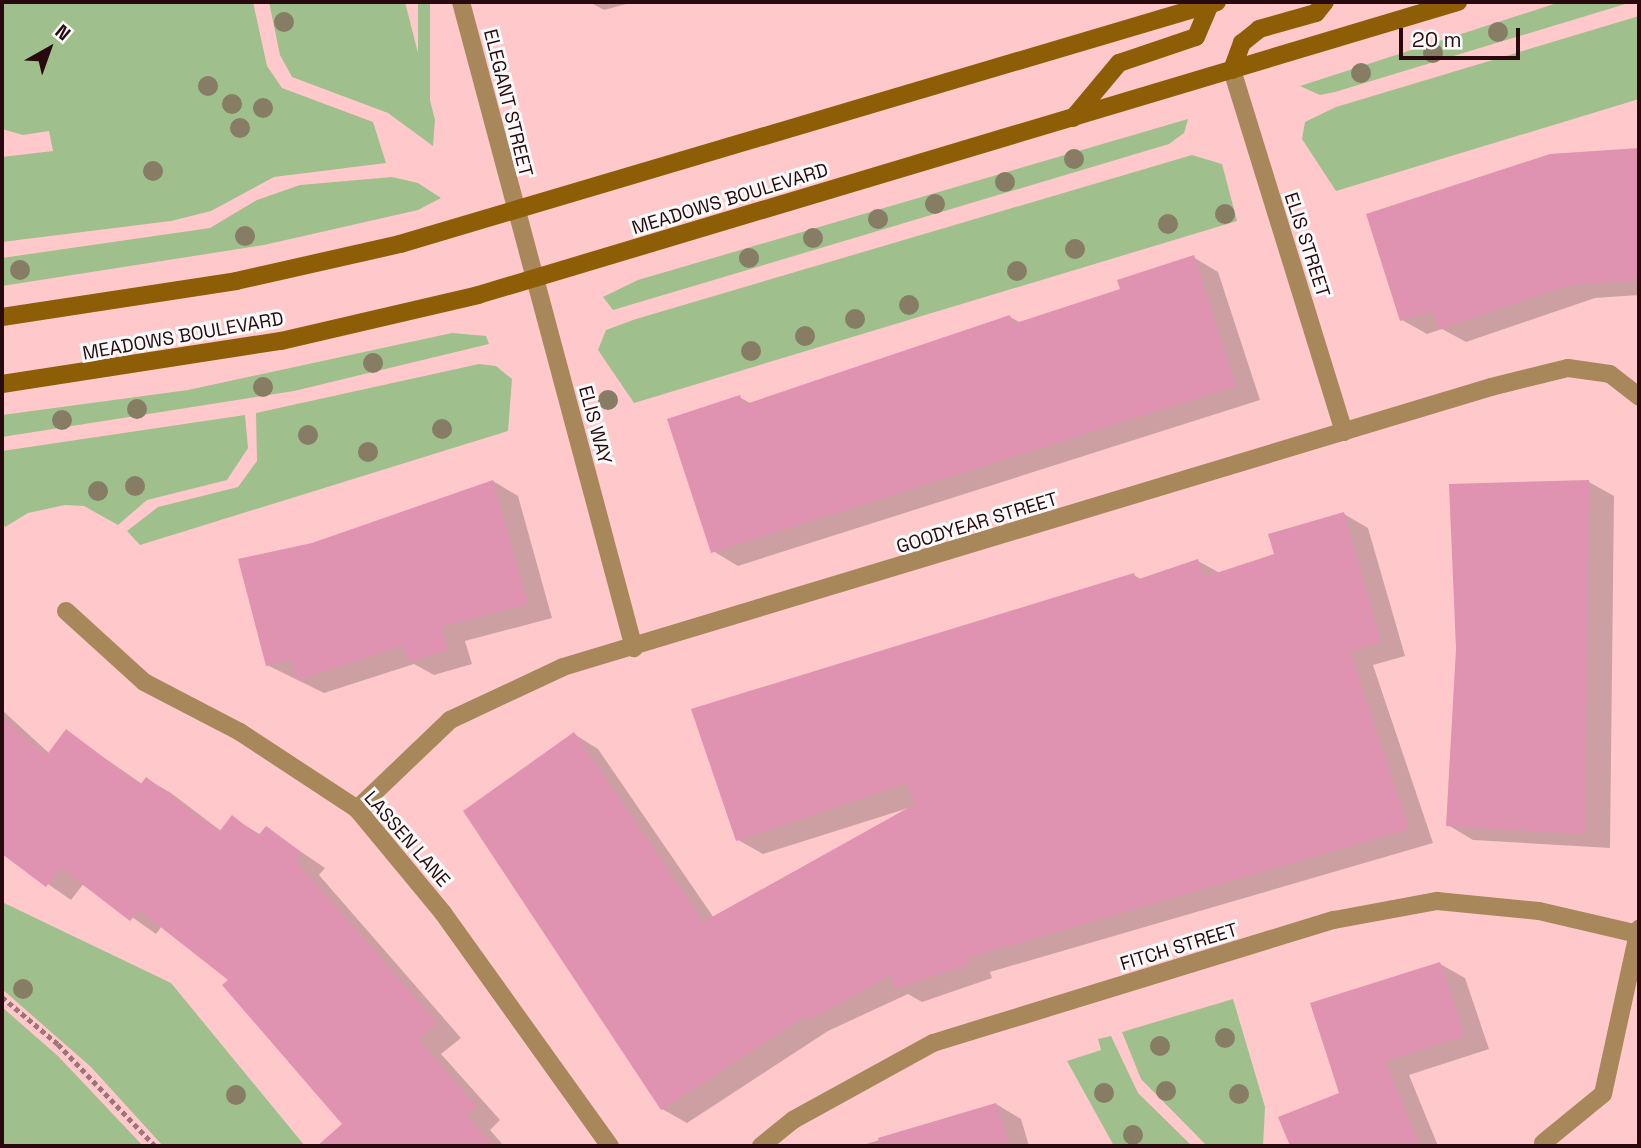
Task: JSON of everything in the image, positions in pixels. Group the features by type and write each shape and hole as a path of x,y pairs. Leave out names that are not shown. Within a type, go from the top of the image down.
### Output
{"main road":[{"path":"1232,70 1242,43 1259,29 1316,13 1325,2"},
{"name":"MEADOWS BOULEVARD","path":"2,384 281,341 532,280 1458,2"},
{"path":"2,317 236,281 514,214 1212,3"},
{"path":"1073,118 1119,63 1196,37 1212,3"}],"street":[{"name":"ELEGANT STREET","path":"461,2 514,214"},
{"name":"ELIS STREET","path":"1232,70 1344,432"},
{"name":"ELIS WAY","path":"514,214 634,648"},
{"name":"GOODYEAR STREET","path":"357,809 450,720 563,667 634,648 1344,432 1568,368 1610,374 1639,397"},
{"name":"LASSEN LANE","path":"66,611 144,682 240,732 357,809 443,913 610,1146"},
{"name":"FITCH STREET","path":"761,1146 793,1120 933,1043 1334,920 1437,901 1539,911 1639,932"},
{"path":"1543,1143 1603,1094 1639,932"}],"path":[{"path":"2,997 58,1044 155,1146"}],"green space":[{"path":"2,2 253,2 267,66 282,88 373,122 386,163 274,177 211,211 171,221 2,242 2,157 53,151 49,131 23,135 2,129"},
{"path":"269,2 405,2 435,120 433,146 388,113 292,77 280,55"},
{"path":"418,2 430,2 430,116 418,116"},
{"path":"1560,2 1632,2 1335,92 1320,95 1300,86"},
{"path":"1639,16 1639,99 1336,191 1302,139 1305,122 1336,107"},
{"path":"1188,119 1184,133 1169,144 613,310 603,297 638,280"},
{"path":"1192,155 1222,164 1237,221 634,403 598,350 606,330 636,319"},
{"path":"392,177 418,183 441,198 418,210 264,245 2,286 2,258 210,228 257,200 300,185"},
{"path":"452,333 486,336 489,344 294,391 2,437 2,415 188,390"},
{"path":"479,364 496,366 512,379 508,431 140,545 127,531 158,507 238,487 257,461 256,413"},
{"path":"245,415 248,448 227,480 147,500 118,525 84,506 65,505 28,513 5,527 2,520 2,451"},
{"path":"2,902 171,983 305,1146 163,1146 91,1067 2,989"},
{"path":"1233,999 1265,1107 1263,1146 1207,1146 1141,1079 1122,1032"},
{"path":"2,1007 58,1056 143,1146 2,1146"},
{"path":"1111,1036 1138,1093 1192,1146 1114,1146 1067,1061 1101,1050 1098,1039"}],"building":[{"path":"1639,148 1639,280 1569,285 1439,329 1433,311 1400,321 1366,214 1550,154"},
{"path":"1194,255 1236,386 711,553 667,419 740,395 743,405 1010,315 1013,324 1120,289 1117,280"},
{"path":"493,480 528,604 441,627 448,650 408,662 403,646 297,680 292,659 266,666 238,559 312,543"},
{"path":"1589,480 1585,834 1446,826 1456,649 1449,484"},
{"path":"1344,512 1381,642 1350,651 1409,829 967,958 969,964 895,989 891,975 807,1021 805,1016 661,1110 463,811 574,732 703,922 915,804 906,783 736,841 691,709 1134,573 1136,580 1198,559 1204,577 1274,554 1268,534"},
{"path":"2,716 46,756 66,729 140,785 146,777 219,832 232,815 258,836 266,826 301,852 295,860 437,1023 418,1039 476,1106 466,1115 494,1146 317,1146 342,1124 222,985 228,980 139,910 130,921 61,868 46,887 2,854"},
{"path":"1440,962 1465,1036 1385,1061 1420,1146 1290,1146 1278,1117 1339,1093 1310,1003"},
{"path":"996,1103 1010,1146 880,1146 878,1138"}]}
